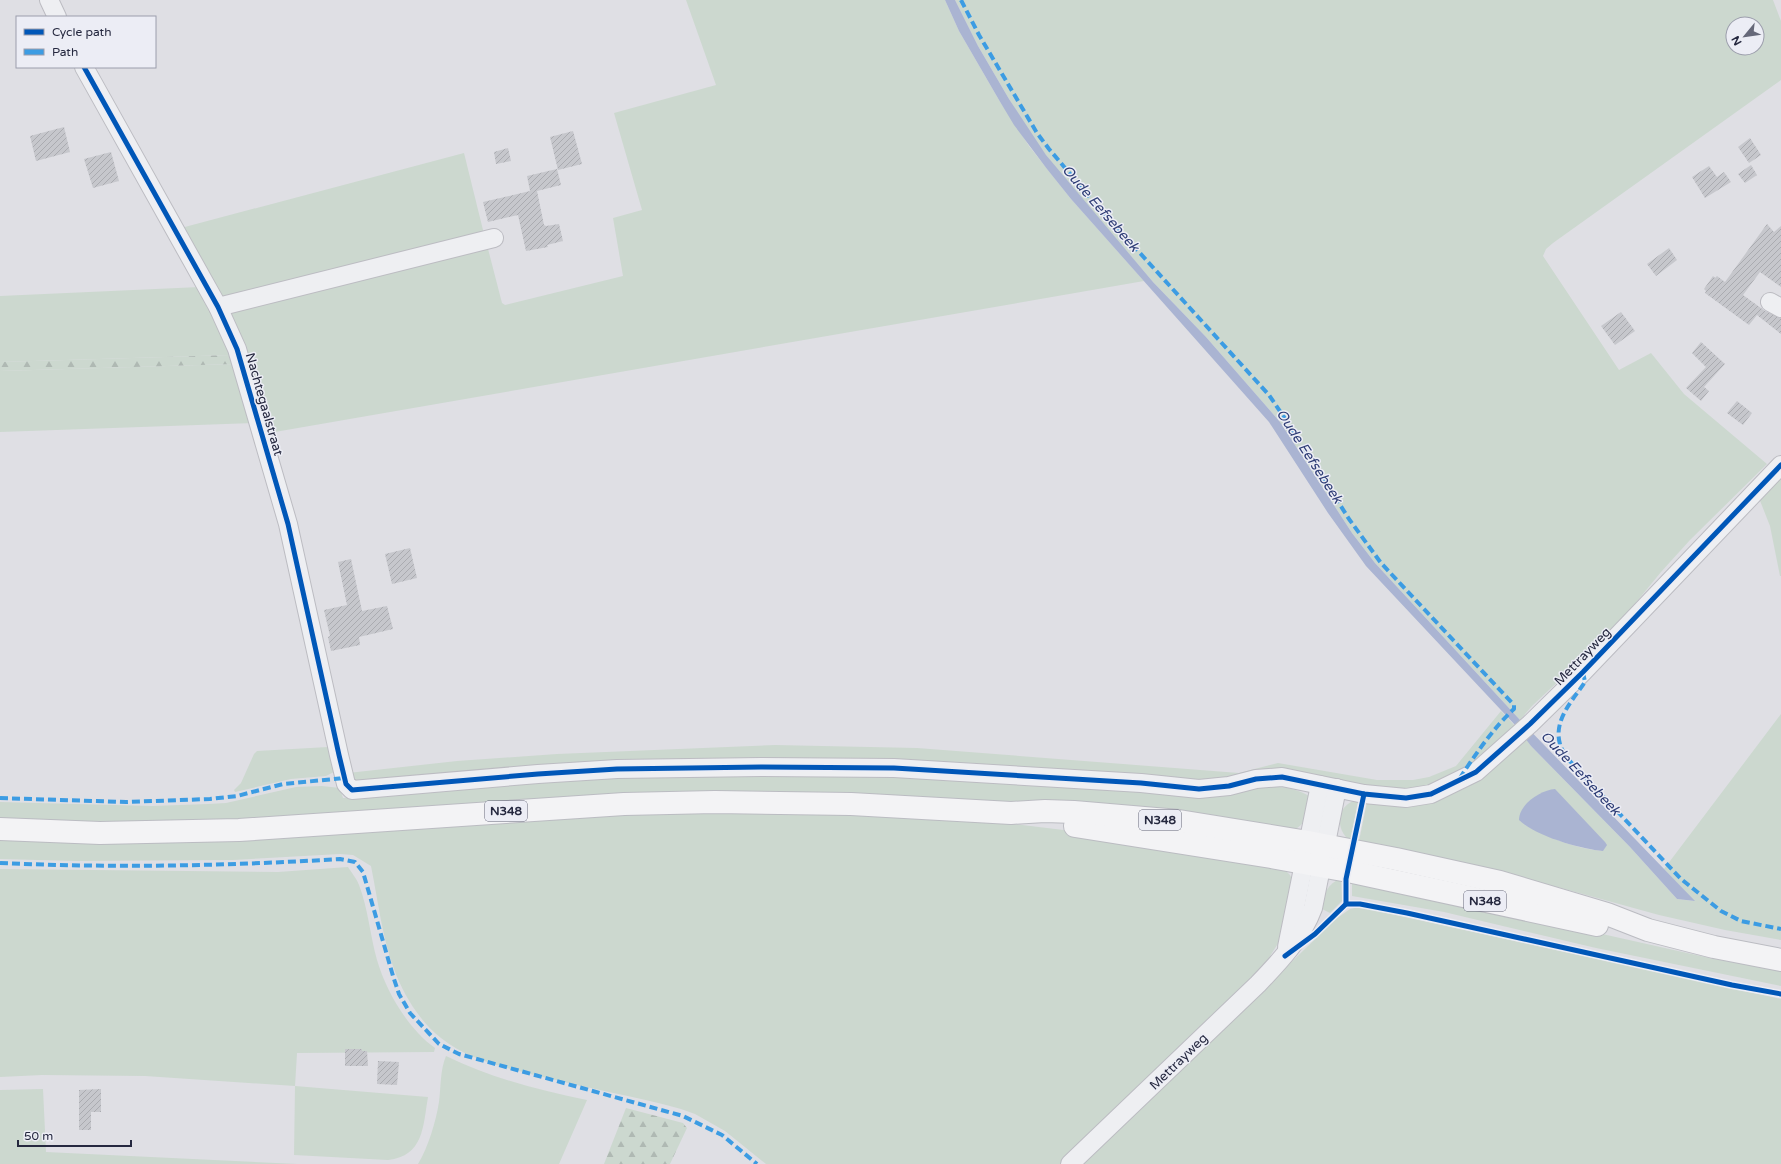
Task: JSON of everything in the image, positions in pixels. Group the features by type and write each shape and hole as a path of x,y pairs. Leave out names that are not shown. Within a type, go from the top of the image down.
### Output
{"main road":[{"name":"N348","path":"0,829 100,833 239,830 556,808 624,804 707,802 850,804 1011,813 1045,811 1074,812 1179,821 1317,843 1500,882 1607,914 1648,930 1714,947 1781,960"},
{"name":"N348","path":"1011,813 1043,822 1127,833 1313,865 1602,926 1648,930"}],"street":[{"path":"49,0 57,16"},
{"name":"Nachtegaalstraat","path":"85,68 218,307 237,349 288,524 348,788 352,790 538,774 617,769 777,767 894,768 1141,783 1199,789 1229,786 1256,778 1282,777 1328,787"},
{"path":"218,307 494,238"},
{"name":"Mettrayweg","path":"1070,1164 1258,984 1285,956 1313,865 1328,787 1364,794 1406,798 1431,794 1476,772 1524,729 1582,672 1781,465"}],"green space":[{"path":"686,0 945,0 959,31 999,100 1029,146 1071,199 1144,281 269,433 229,316 231,310 487,245 502,303 505,305 623,276 613,218 642,210 614,113 716,85"},
{"path":"955,0 1773,0 1781,21 1781,80 1553,243 1546,249 1543,256 1619,370 1651,353 1684,394 1767,464 1690,540 1661,572 1615,628 1532,706 1520,720 1375,563 1352,533 1280,422 1206,337 1153,282 1054,166 1037,143 978,46"},
{"path":"464,153 484,234 223,299 181,228"},
{"path":"200,287 231,355 0,362 0,296"},
{"path":"231,355 234,364 0,371 0,362"},
{"path":"234,364 254,423 0,432 0,371"},
{"path":"1781,470 1780,576 1770,526 1757,493"},
{"path":"1501,711 1517,728 1463,773 1416,790 1212,783 985,767 355,782 348,773 457,761 557,754 775,745 917,748 1239,773 1278,763 1377,780 1413,780 1429,777 1456,766"},
{"path":"1781,714 1781,940 1725,930 1659,915 1561,888 1502,874 1358,846 1367,802 1410,801 1452,794 1477,781 1525,737 1531,746 1630,847 1677,899 1694,901 1664,869","holes":["1523,824 1603,851 1582,848 1562,842"]},
{"path":"328,747 334,772 326,776 291,779 235,792 234,790 241,783 254,754 257,751"},
{"path":"687,773 850,774 1245,789 1278,787 1294,789 1309,796 1306,816 1302,824 1294,830 1145,814 405,811 168,823 0,821 0,802 152,806 208,804 226,803 296,787 322,786 340,788 343,798 423,790"},
{"path":"1356,800 1358,802 1350,841 1342,830 1340,818 1341,812 1345,807 1349,803"},
{"path":"808,811 1014,824 1105,835 1282,867 1290,875 1293,881 1282,937 1262,969 1061,1164 766,1164 725,1131 695,1114 663,1104 501,1066 475,1058 452,1046 441,1038 419,1016 402,988 386,944 371,866 353,855 340,854 233,860 76,861 0,859 0,838 581,815"},
{"path":"348,867 357,880 362,894 377,960 386,984 407,1020 425,1040 435,1048 434,1052 297,1053 295,1086 145,1076 42,1075 0,1077 0,869 278,872"},
{"path":"1341,878 1342,901 1330,913 1322,909 1323,899 1329,886"},
{"path":"1352,878 1714,959 1781,971 1781,986 1596,948 1444,912 1352,896"},
{"path":"1359,907 1781,999 1781,1164 1082,1164 1336,919 1350,909"},
{"path":"446,1056 497,1077 587,1100 559,1164 418,1164 422,1158 436,1117"},
{"path":"295,1086 428,1097 425,1119 420,1138 409,1153 388,1160 294,1155"},
{"path":"43,1089 46,1152 298,1164 0,1164 0,1090"},
{"path":"626,1108 683,1123 687,1128 670,1164 604,1164"}],"water":[{"path":"945,0 955,0 978,46 1009,99 1046,155 1153,282 1206,337 1280,422 1352,533 1375,563 1520,720 1695,901 1677,899 1630,847 1531,746 1515,725 1366,566 1328,513 1269,422 1071,199 1014,125 959,31"},
{"path":"1555,789 1605,842 1607,845 1603,851 1583,848 1559,841 1526,826 1519,820 1520,814 1527,803 1543,792"}],"building":[{"path":"64,127 70,152 36,161 30,136"},
{"path":"573,131 582,164 558,170 550,137"},
{"path":"1750,138 1761,155 1749,163 1738,147"},
{"path":"508,148 511,161 496,164 494,152"},
{"path":"111,152 119,181 93,188 84,159"},
{"path":"1751,165 1757,175 1745,183 1738,174"},
{"path":"1709,166 1717,177 1724,172 1731,182 1705,198 1692,177"},
{"path":"557,169 561,185 537,191 544,225 559,224 563,241 547,245 548,247 526,251 518,215 488,222 483,202 530,191 527,176"},
{"path":"1767,224 1774,232 1781,226 1781,287 1760,272 1743,295 1765,311 1781,318 1781,334 1757,315 1749,325 1705,293 1706,291 1704,289 1713,276 1715,278 1717,276 1725,282"},
{"path":"1669,248 1677,260 1656,276 1647,264"},
{"path":"1621,312 1635,331 1615,345 1601,326"},
{"path":"1701,342 1725,364 1704,387 1709,391 1701,401 1686,388 1706,367 1692,353"},
{"path":"1737,401 1752,413 1743,425 1727,413"},
{"path":"410,548 417,578 392,584 385,554"},
{"path":"351,559 362,611 387,606 393,629 359,637 360,645 331,651 328,637 330,636 324,610 347,605 338,562"},
{"path":"345,1049 362,1049 362,1051 367,1051 368,1066 345,1066"},
{"path":"378,1061 399,1062 397,1085 377,1084"},
{"path":"101,1089 101,1112 91,1112 91,1130 79,1130 79,1090"}],"marked path":[{"path":"961,0 979,35 1037,133 1049,149 1099,208 1269,395 1349,519 1381,563 1514,705 1514,709 1492,733 1460,778"},
{"path":"1583,672 1585,682 1565,711 1559,727 1560,744 1567,758 1681,879 1721,911 1741,921 1781,929"},
{"path":"0,798 126,802 210,799 237,796 283,784 345,778"},
{"path":"0,863 127,866 213,865 340,859 355,862 363,872 399,994 410,1013 439,1044 459,1054 683,1116 722,1135 757,1164"}],"cycle path":[{"path":"85,68 218,307 237,349 288,524 339,755 346,784 352,790 538,774 617,769 761,767 894,768 1141,783 1199,789 1229,786 1256,779 1282,777 1364,794 1406,798 1431,794 1476,772 1530,724 1583,672 1781,465"},
{"path":"1285,956 1315,934 1346,904 1346,879 1364,794"},
{"path":"1346,904 1360,904 1407,913 1732,985 1781,994"}],"water label":[{"name":"Oude Eefsebeek","path":"1101,208"},
{"name":"Oude Eefsebeek","path":"1310,456"},
{"name":"Oude Eefsebeek","path":"1581,773"}]}
